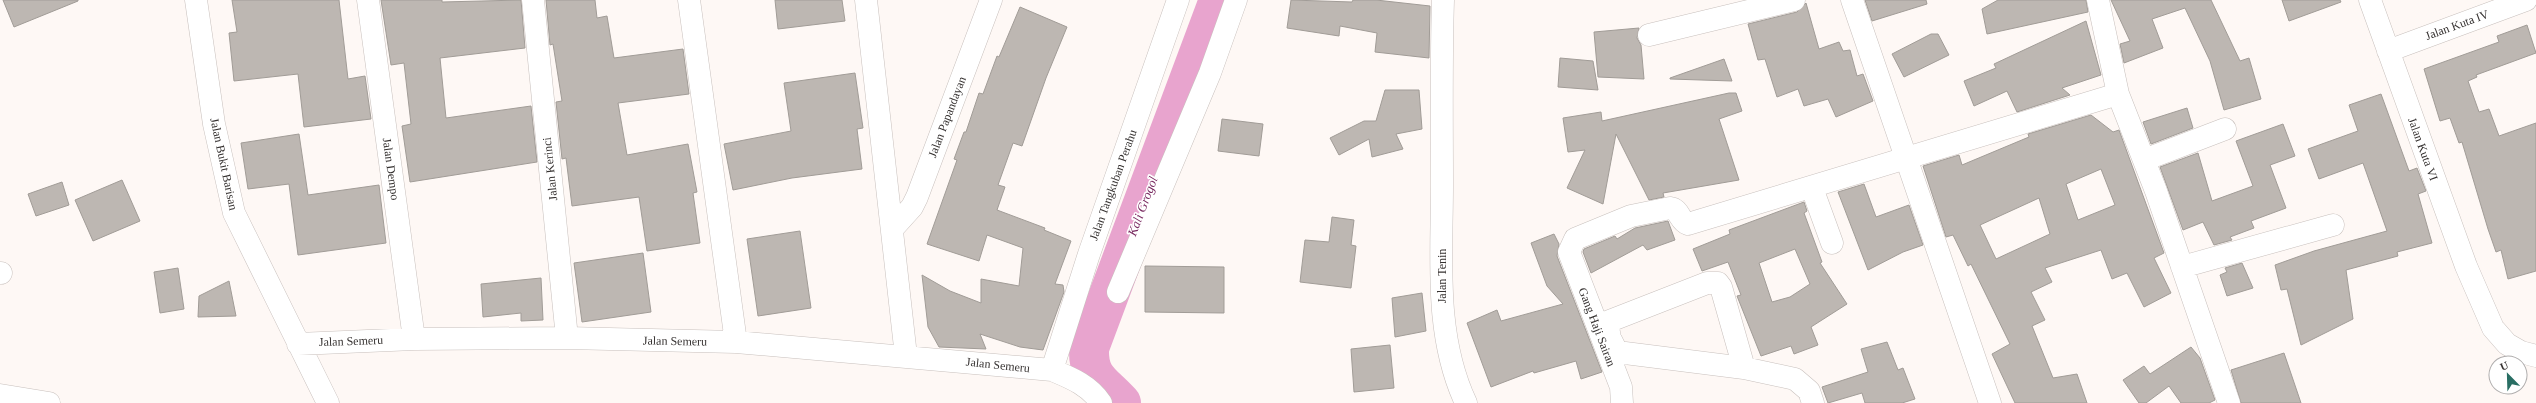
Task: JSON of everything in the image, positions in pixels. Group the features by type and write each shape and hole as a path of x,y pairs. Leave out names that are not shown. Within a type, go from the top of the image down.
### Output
{"street":[{"name":"Jalan Bukit Barisan","path":"196,0 214,124 234,213 328,403"},
{"name":"Jalan Dempo","path":"368,0 414,339"},
{"name":"Jalan Kerinci","path":"532,0 567,338"},
{"path":"689,0 736,342"},
{"path":"866,0 893,228 906,356"},
{"name":"Jalan Papandayan","path":"893,228 917,197 991,0"},
{"name":"Jalan Tangkuban Perahu","path":"1052,370 1089,254 1178,0"},
{"path":"1118,292 1210,73 1236,0"},
{"name":"Jalan Tenin","path":"1443,0 1441,60 1442,310 1449,356 1466,403"},
{"path":"1650,35 1794,0"},
{"path":"1852,0 1990,403"},
{"path":"2098,0 2118,94 2144,160 2229,403"},
{"name":"Jalan Kuta VI","path":"2370,0 2478,297 2493,328 2507,344 2521,352 2536,356"},
{"name":"Jalan Kuta IV","path":"2388,51 2526,0"},
{"path":"1832,243 1812,188 2118,94"},
{"path":"2144,160 2225,129"},
{"name":"Gang Haji Sairan","path":"1622,403 1621,386 1569,252 1575,239 1631,216 1674,209 1682,221 1688,224 1812,188"},
{"path":"2182,267 2333,224"},
{"path":"1744,368 1721,286 1718,283 1707,283 1607,322 1610,338 1616,352 1744,368 1795,378 1809,391 1813,403"},
{"name":"Jalan Semeru","path":"298,344 414,339 567,338 736,342 1052,370"},
{"path":"1052,370 1078,382 1089,389 1101,403"},
{"path":"0,395 49,403"}],"building":[{"path":"3,0 78,0 78,1 14,27"},
{"path":"232,0 339,0 348,79 365,76 371,119 304,127 298,74 234,81 229,33 237,32"},
{"path":"381,0 442,0 442,2 521,0 525,48 440,58 446,118 531,106 537,162 410,182 402,126 411,124 404,63 391,65"},
{"path":"546,0 595,0 597,18 607,16 614,58 683,49 689,94 618,103 627,155 688,144 697,192 693,193 700,243 647,251 639,197 572,206 566,158 562,159 556,102 562,101 553,44 550,45"},
{"path":"775,0 842,0 845,21 778,29"},
{"path":"1291,0 1352,2 1353,0 1376,0 1430,6 1429,58 1375,52 1377,33 1340,26 1339,36 1287,28"},
{"path":"1865,0 1926,0 1927,4 1872,21"},
{"path":"1998,0 2086,0 2088,12 1987,34 1982,9"},
{"path":"2111,0 2211,0 2240,61 2249,58 2261,99 2224,110 2210,61 2185,8 2152,19 2163,48 2124,63 2120,44 2130,41"},
{"path":"2282,0 2340,0 2341,2 2289,21"},
{"path":"1806,3 1819,49 1839,42 1843,51 1850,50 1857,76 1863,74 1873,101 1836,117 1828,99 1804,106 1798,89 1777,97 1765,59 1758,60 1748,24 1797,12"},
{"path":"1020,7 1067,27 1046,78 1022,146 1013,143 998,185 1005,187 997,210 1045,228 1044,230 1071,241 1055,284 1063,285 1064,292 1043,350 1020,347 980,334 986,349 939,347 928,327 922,275 950,291 981,303 981,279 1019,286 1023,248 987,235 979,261 927,244 957,160 954,159 964,132 966,132 979,93 983,94 997,56 999,57"},
{"path":"2086,21 2101,75 2062,88 2070,95 2017,112 2007,91 1974,106 1964,81 1996,68 1994,64"},
{"path":"2527,25 2536,53 2476,75 2477,77 2468,81 2479,112 2489,109 2499,136 2536,123 2536,271 2508,279 2501,250 2496,252 2488,229 2462,142 2459,143 2450,118 2440,121 2424,69 2499,42 2497,36"},
{"path":"1639,28 1637,38 1641,45 1644,79 1598,77 1594,32"},
{"path":"1931,34 1938,34 1949,55 1904,77 1892,54"},
{"path":"1560,58 1593,61 1598,90 1558,87"},
{"path":"1724,59 1732,81 1670,79 1670,78"},
{"path":"855,73 863,128 857,129 862,169 792,178 733,190 724,144 791,131 784,83"},
{"path":"1385,90 1419,90 1422,129 1396,134 1403,149 1372,157 1369,139 1339,155 1330,138 1364,121 1376,121"},
{"path":"1729,93 1736,93 1742,111 1719,119 1739,180 1663,193 1664,197 1649,200 1616,134 1603,204 1567,188 1585,150 1568,152 1563,118 1601,112 1602,121"},
{"path":"2381,94 2409,171 2417,168 2426,191 2418,194 2432,243 2397,252 2398,256 2346,270 2353,319 2301,345 2287,289 2281,290 2275,265 2314,251 2387,231 2363,163 2319,179 2308,149 2358,131 2349,105"},
{"path":"2187,108 2193,128 2151,144 2143,122"},
{"path":"2091,115 2113,132 2119,130 2164,253 2154,258 2171,293 2144,307 2127,273 2112,279 2101,250 2045,268 2052,282 2031,292 2045,320 2032,326 2053,378 2077,374 2087,403 2015,403 1992,354 2010,344 1971,264 1968,266 1953,235 1946,237 1923,166 1959,155 1962,165 2029,137 2028,134","holes":["2101,169 2115,205 2078,220 2066,184","2039,198 2050,234 1996,259 1980,225"]},
{"path":"1222,119 1263,124 1259,156 1218,151"},
{"path":"2283,124 2295,156 2270,165 2286,208 2251,221 2254,228 2230,237 2232,240 2214,245 2203,222 2183,230 2160,167 2198,153 2212,201 2253,186 2236,141"},
{"path":"299,134 308,195 379,185 386,243 298,255 289,184 248,189 241,143"},
{"path":"122,180 140,221 93,241 75,200"},
{"path":"62,182 69,205 36,216 28,194"},
{"path":"1864,184 1876,217 1909,205 1923,245 1903,252 1868,270 1838,192"},
{"path":"1804,202 1807,211 1804,213 1822,262 1820,263 1847,304 1811,327 1818,345 1794,354 1791,346 1761,356 1737,296 1741,295 1728,262 1702,271 1693,249 1730,234 1729,230","holes":["1795,249 1810,284 1790,297 1772,302 1759,263"]},
{"path":"1332,217 1354,220 1351,245 1356,246 1351,288 1300,282 1305,240 1329,242"},
{"path":"1668,221 1675,240 1647,250 1643,245 1591,273 1583,252 1584,249 1615,236 1617,239 1635,228"},
{"path":"800,231 811,308 758,316 747,239"},
{"path":"1554,234 1559,244 1557,256 1602,372 1581,379 1576,361 1534,373 1533,371 1491,387 1467,323 1497,310 1501,321 1563,304 1547,286 1531,243"},
{"path":"643,253 651,312 582,322 574,263"},
{"path":"2242,263 2253,288 2227,296 2220,275 2227,272 2225,268"},
{"path":"1145,266 1224,267 1224,313 1145,312"},
{"path":"178,268 184,309 160,313 154,272"},
{"path":"541,278 543,320 521,321 521,313 483,317 481,284"},
{"path":"229,281 236,316 198,317 199,296"},
{"path":"1422,293 1426,331 1395,337 1392,298"},
{"path":"1887,342 1898,370 1903,368 1915,399 1902,403 1865,403 1862,393 1828,403 1822,387 1868,372 1861,349"},
{"path":"1390,345 1394,388 1354,392 1351,349"},
{"path":"2191,347 2200,358 2215,400 2209,403 2181,403 2169,386 2146,403 2139,403 2123,380 2144,366 2150,374"},
{"path":"2284,353 2301,403 2241,403 2231,370"}],"waterway":[{"name":"Kali Grogol","path":"1121,403 1102,385 1094,373 1089,358 1089,348 1219,0"}]}
